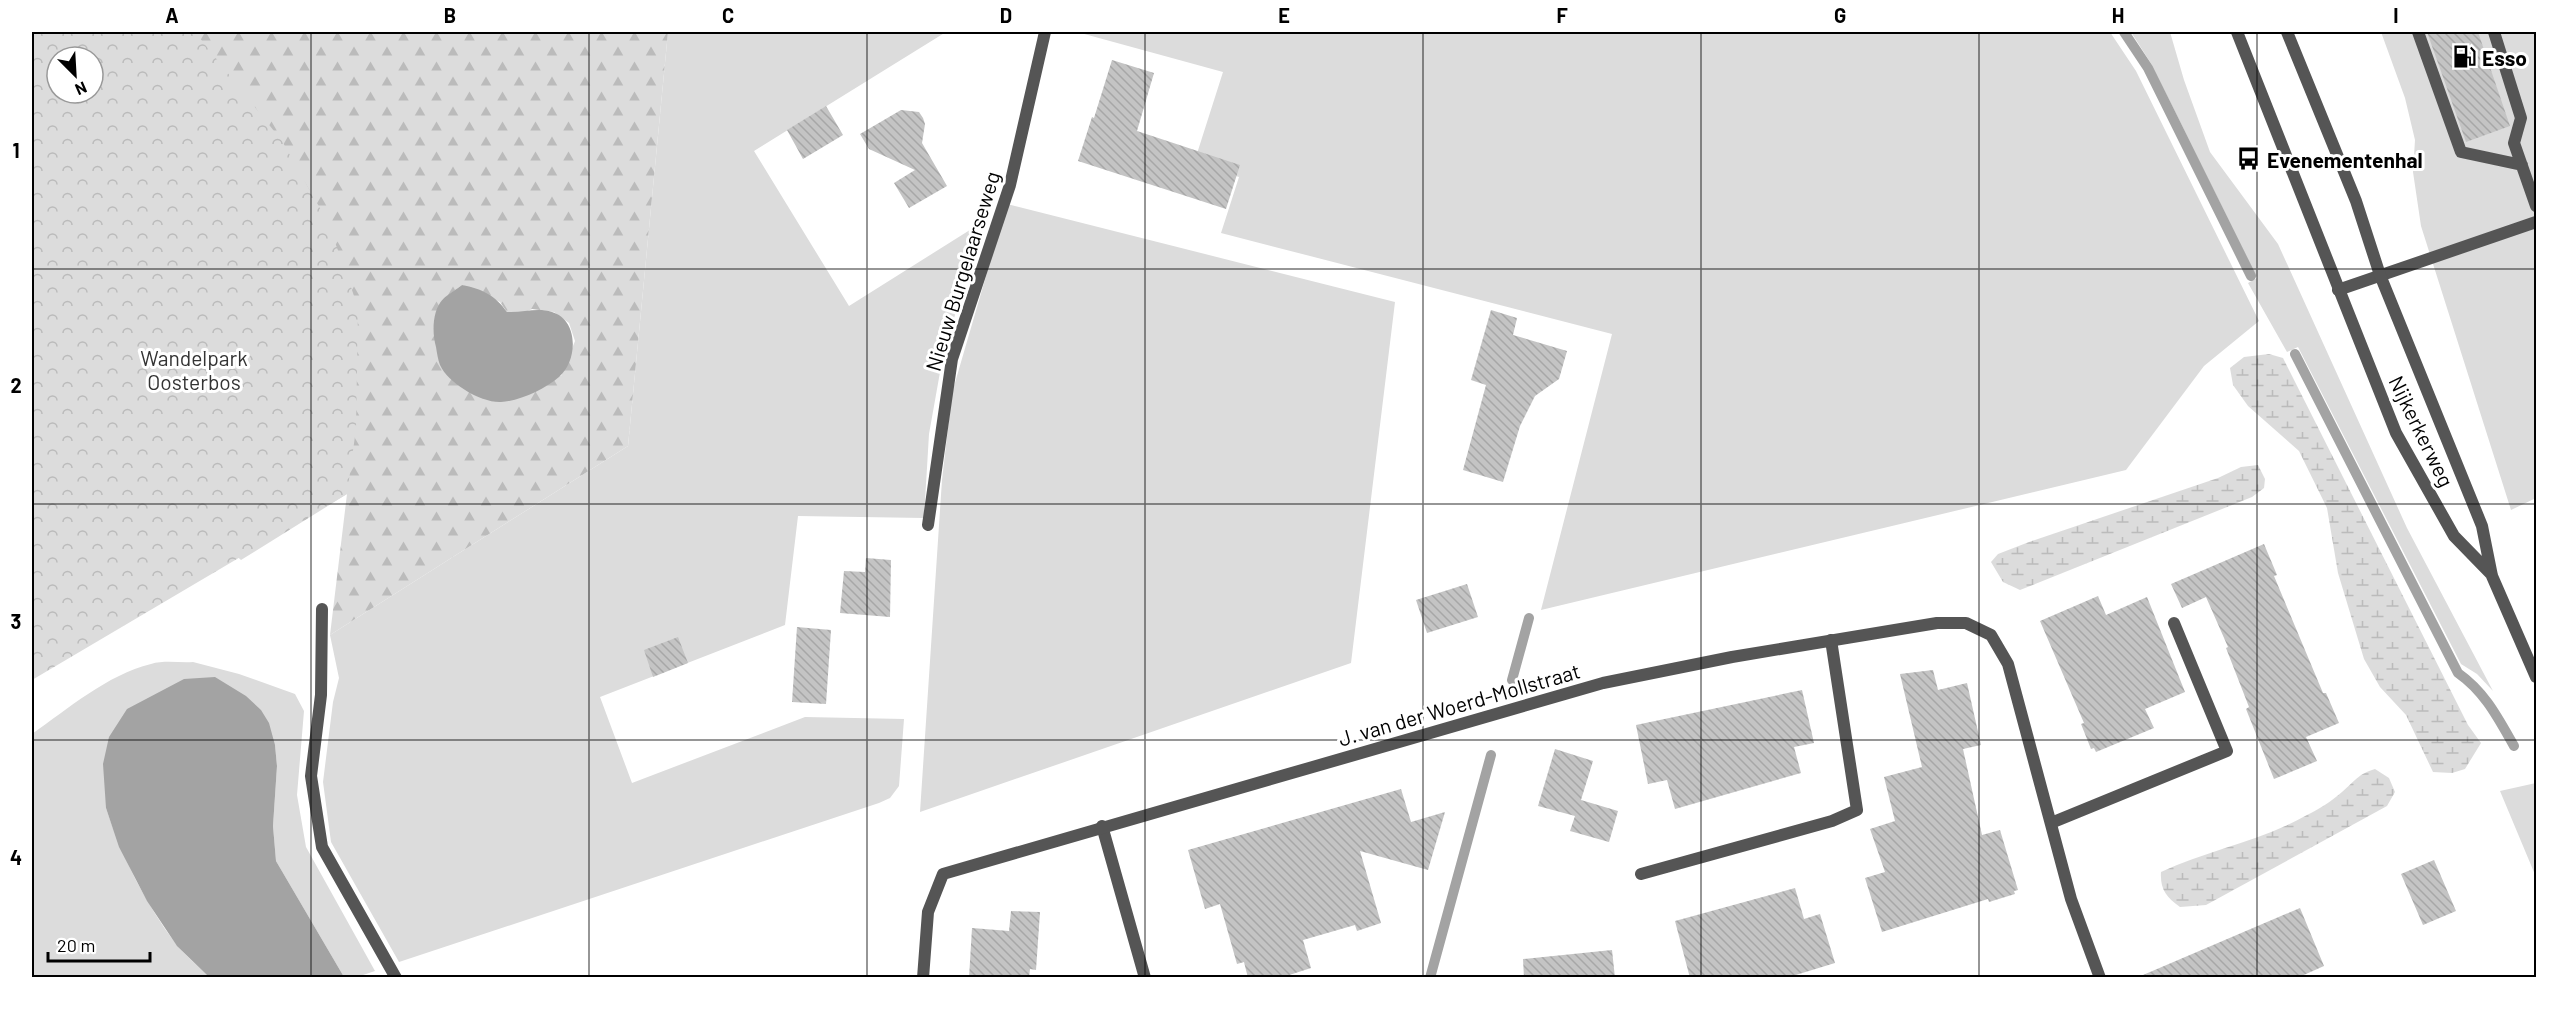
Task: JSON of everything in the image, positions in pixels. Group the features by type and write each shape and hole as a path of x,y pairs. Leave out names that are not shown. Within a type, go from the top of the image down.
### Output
{"street":[{"name":"Nieuw Burgelaarseweg","path":"928,525 952,359 1010,185 1045,32"},
{"name":"Nijkerkerweg","path":"2237,32 2396,433 2454,536 2492,576"},
{"name":"Nijkerkerweg","path":"2287,32 2356,201 2380,275 2482,526 2492,576 2536,677"},
{"path":"2418,32 2461,152 2522,165"},
{"path":"2494,32 2521,118 2514,143 2536,207"},
{"path":"2338,290 2536,222"},
{"path":"322,609 321,695 311,776 322,847 396,978"},
{"name":"J. van der Woerd-Mollstraat","path":"922,978 928,912 943,874 1102,826 1603,683 1831,640 1937,623 1966,623 1991,635 2008,664 2071,898 2100,978"},
{"path":"2051,823 2227,751 2174,623"},
{"path":"1641,874 1832,821 1857,810 1831,640"},
{"path":"1102,826 1146,978"}],"green space":[{"name":"Wandelpark Oosterbos","path":"32,32 195,32 282,141 326,219 358,308 356,429 347,494 32,680"},
{"path":"74,32 668,32 628,446 330,635 347,494 241,560 195,518 32,164 32,64 45,54 45,105 105,105 105,45 57,45","holes":["462,285 500,302 507,312 523,313 532,309 554,312 569,323 575,341 561,376 442,300"]},
{"path":"668,32 946,32 754,151 849,306 981,223 942,361 929,434 924,518 798,516 785,625 600,697 632,783 805,717 904,719 899,786 890,798 879,803 399,962 331,842 323,782 333,702 339,678 330,635 628,446"},
{"path":"1077,32 2110,32 2136,71 2259,321 2204,366 2126,470 1541,610 1612,334 1221,233 1239,177 1194,163 1223,72"},
{"path":"2131,32 2170,32 2184,80 2210,152 2278,244 2407,528 2493,691 2477,674 2461,664 2298,347 2287,352 2248,283 2257,278 2152,65"},
{"path":"2381,32 2536,32 2536,498 2511,510 2421,226 2413,172 2415,140 2405,98"},
{"path":"1007,204 1395,302 1351,663 920,812 942,480 952,393"},
{"path":"2269,354 2283,358 2468,725 2481,743 2465,769 2452,773 2433,772 2406,715 2380,687 2364,659 2338,573 2327,508 2299,451 2248,406 2233,385 2230,368 2244,357"},
{"path":"2258,465 2265,479 2264,488 2252,497 2020,590 2003,582 1991,562 1998,554 2029,542 2218,478 2241,467"},
{"path":"193,662 239,674 295,694 304,711 297,795 306,847 375,971 357,977 344,977 276,861 273,826 277,766 275,745 106,808 119,844 144,896 176,944 209,977 32,978 32,734 89,693 119,676 156,663"},
{"path":"2375,769 2389,778 2395,792 2387,806 2206,905 2180,907 2165,892 2161,872 2290,824 2325,805 2361,776"},
{"path":"2536,783 2536,877 2500,791"}],"shaded area":[{"path":"462,285 488,294 507,312 541,310 561,316 567,323 573,342 570,361 559,377 540,390 524,397 501,402 484,399 466,391 450,379 438,359 434,329 435,316 439,304 445,297"},
{"path":"215,677 246,696 261,710 269,723 275,745 277,766 273,826 276,861 344,977 209,977 177,946 147,901 119,847 106,808 103,764 109,737 127,709 184,679"}],"building":[{"path":"2427,32 2478,32 2510,126 2466,142"},
{"path":"1112,60 1154,73 1137,131 1240,165 1226,209 1078,161"},
{"path":"826,106 843,135 803,159 787,130"},
{"path":"901,110 919,112 923,118 925,124 922,143 947,186 909,208 894,183 915,170 869,149 860,134"},
{"path":"1491,310 1517,318 1513,335 1567,351 1559,379 1535,396 1520,426 1503,482 1463,470 1486,385 1471,380"},
{"path":"2264,544 2277,575 2274,576 2323,693 2326,693 2339,723 2306,737 2317,761 2274,779 2246,709 2249,707 2226,648 2228,647 2206,597 2182,608 2171,584"},
{"path":"866,558 891,560 890,617 840,613 844,571 865,572"},
{"path":"1467,584 1478,617 1427,633 1416,600"},
{"path":"2098,596 2106,615 2147,597 2185,692 2145,709 2154,728 2096,752 2094,748 2091,749 2081,724 2084,723 2040,621"},
{"path":"797,627 831,630 826,704 792,702"},
{"path":"678,637 688,663 653,677 644,650"},
{"path":"1933,670 1938,690 1967,683 1981,745 1963,749 1982,835 2000,830 2018,890 2014,891 2015,894 1989,902 1988,899 1882,932 1865,878 1885,872 1870,829 1895,821 1884,777 1922,767 1900,674"},
{"path":"1802,690 1814,743 1794,747 1801,773 1675,809 1667,780 1648,784 1636,725"},
{"path":"1555,749 1593,761 1581,800 1618,811 1609,842 1570,831 1575,816 1538,806"},
{"path":"1401,789 1411,822 1445,812 1428,870 1360,851 1381,923 1357,931 1355,925 1303,940 1311,968 1280,978 1248,978 1244,962 1237,964 1220,904 1205,909 1188,850"},
{"path":"2434,860 2456,911 2423,925 2401,874"},
{"path":"1795,888 1804,919 1820,914 1835,963 1786,978 1690,978 1675,921"},
{"path":"2300,908 2324,966 2297,978 2136,978"},
{"path":"1011,911 1040,912 1036,970 1030,969 1029,978 969,978 972,928 1009,931"},
{"path":"1612,950 1615,978 1524,978 1523,959"}],"waterway":[{"path":"2124,32 2148,68 2251,276"},
{"path":"2295,354 2458,673 2468,680 2483,697 2514,746"},
{"path":"1512,680 1529,618"},
{"path":"1430,978 1491,755"}],"place":[{"name":"Esso","path":"2464,57"},
{"name":"Evenementenhal","path":"2249,159"}]}
